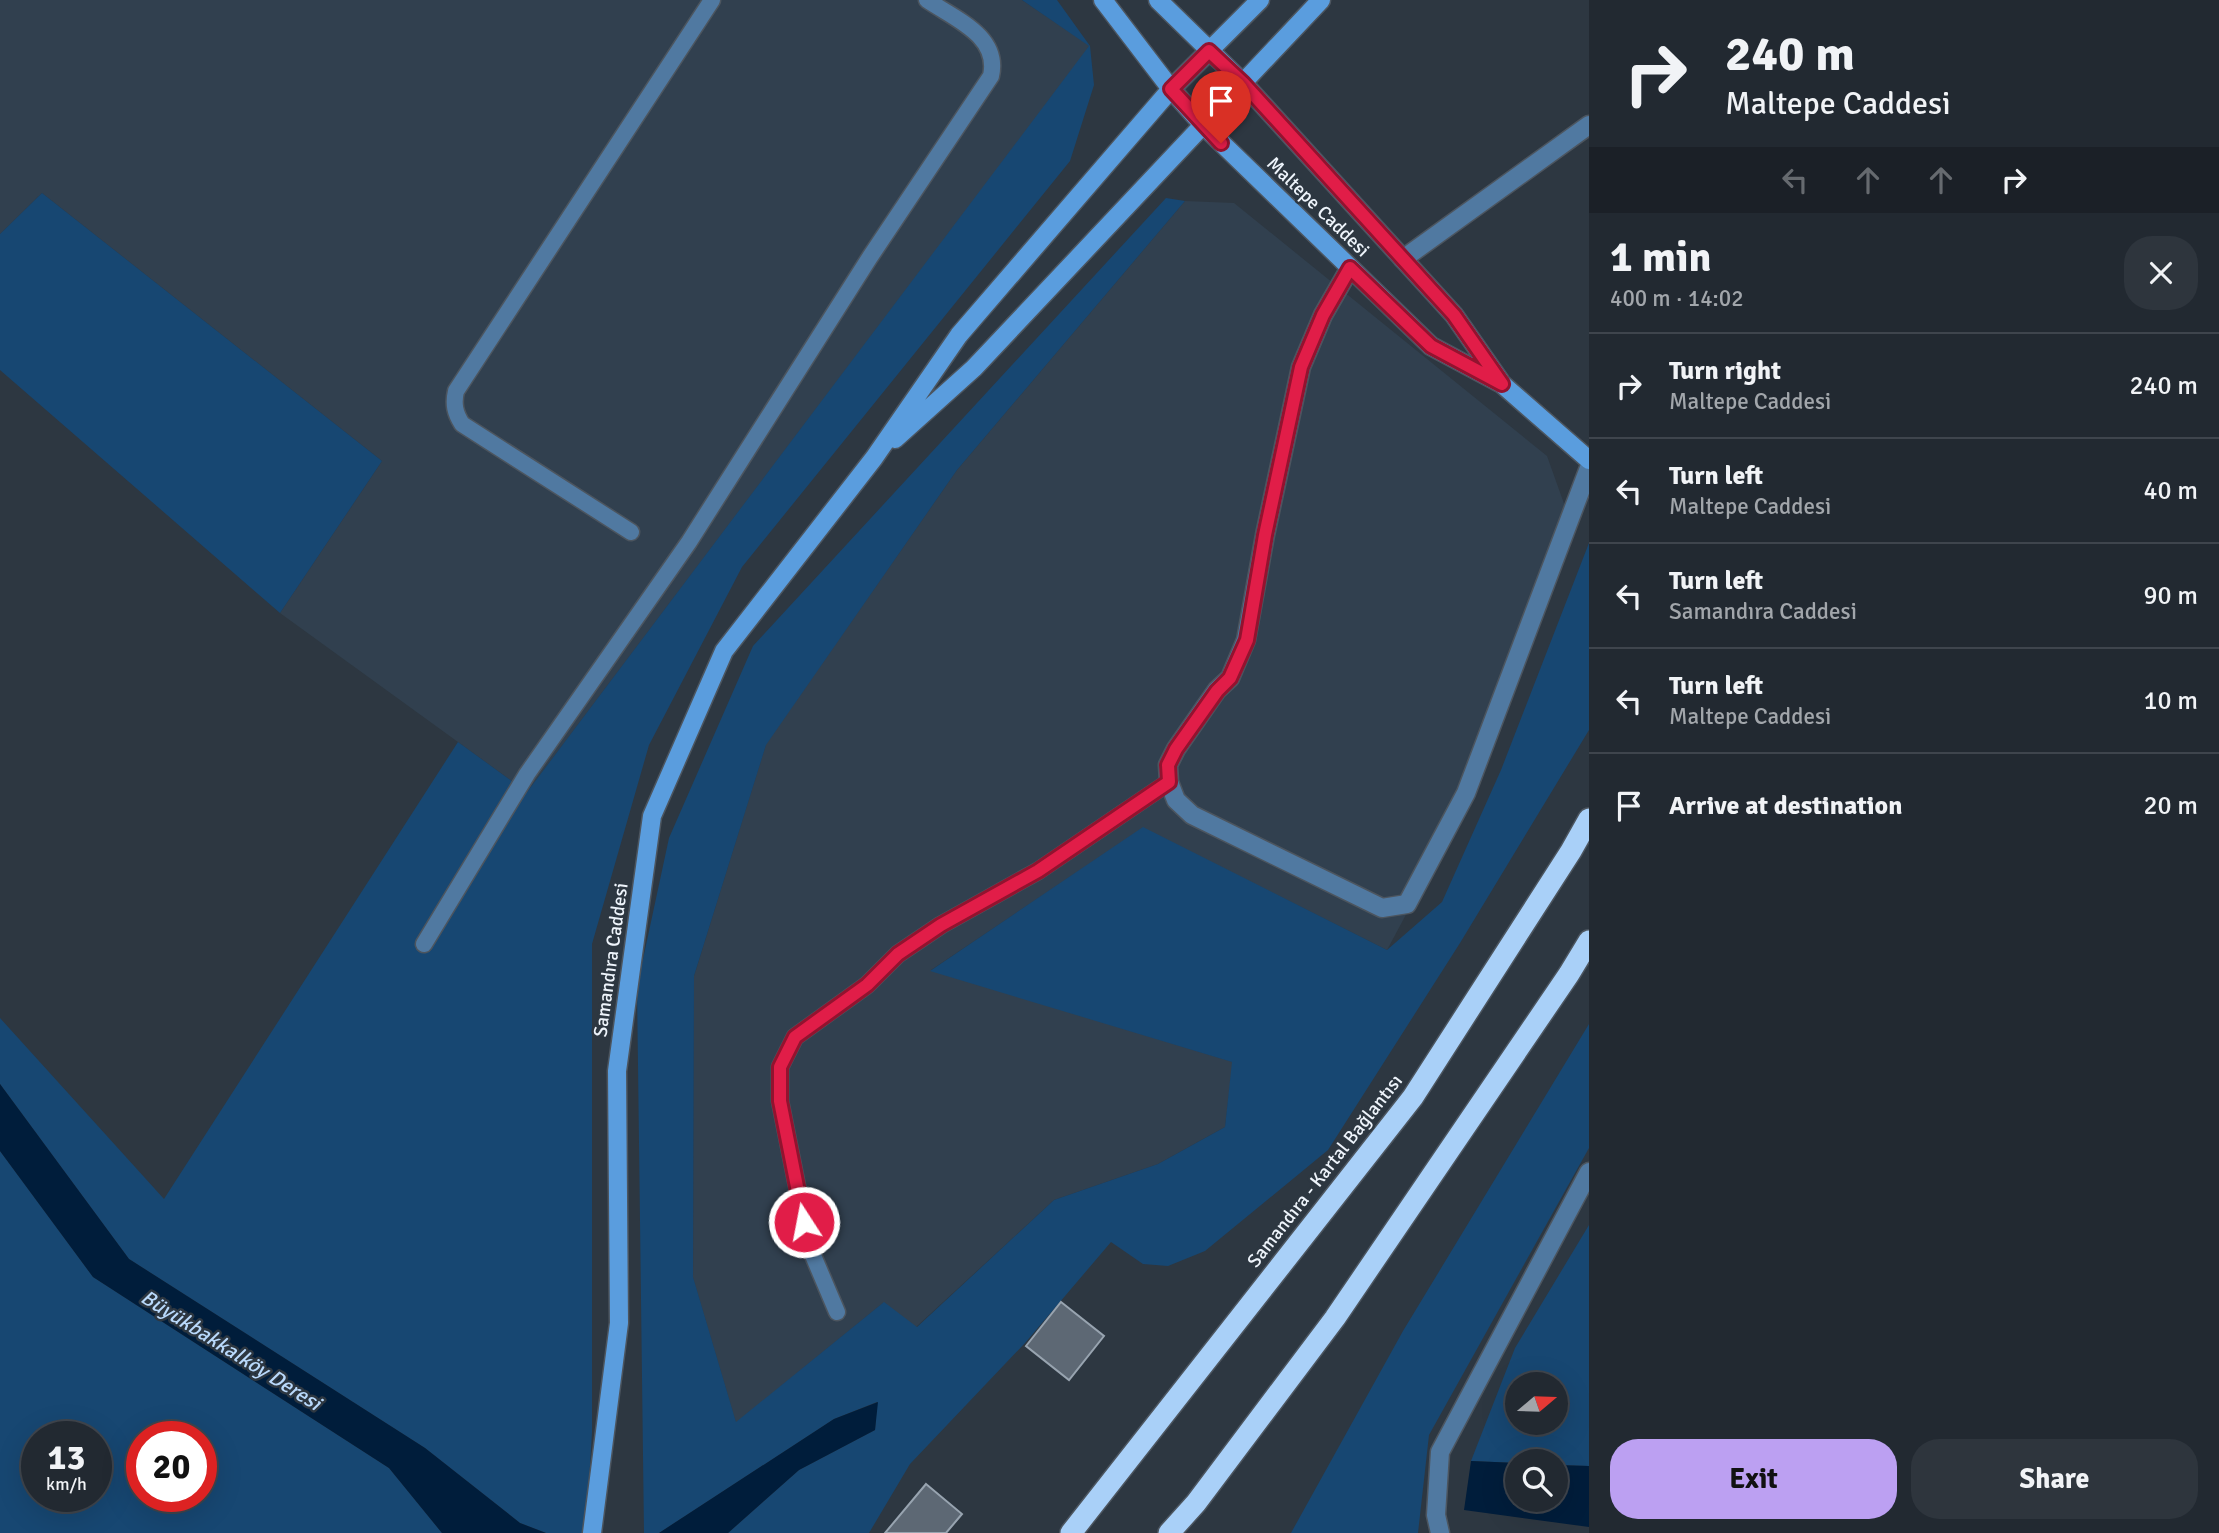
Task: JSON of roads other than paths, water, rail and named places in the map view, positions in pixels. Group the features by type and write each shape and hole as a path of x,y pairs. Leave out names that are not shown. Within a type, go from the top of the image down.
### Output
{"highway":[{"name":"Samandıra - Kartal Bağlantısı","path":"1071,1533 1413,1097 1589,819"},
{"path":"1169,1533 1196,1503 1335,1318 1589,942"}],"street":[{"name":"Maltepe Caddesi","path":"1103,0 1171,89 1203,125 1431,346 1502,384 1589,460"},
{"name":"Maltepe Caddesi","path":"1158,0 1243,83 1454,315 1502,384"},
{"path":"874,458 959,334 1171,89 1259,0"},
{"path":"874,458 974,369 1321,0"},
{"path":"1403,259 1589,125"},
{"path":"1350,268 1323,315 1301,367 1265,535 1247,640 1230,678 1217,691 1176,749 1168,765 1169,782 1176,800 1192,815 1382,908 1407,904 1466,793 1589,468"},
{"name":"Samandıra Caddesi","path":"592,1533 619,1323 617,1071 652,816 724,652 874,458"},
{"path":"1440,1533 1436,1515 1440,1452 1589,1172"}],"lane":[{"path":"631,532 462,424 457,417 454,400 456,391 712,0"},
{"path":"424,944 527,774 689,542 870,257 991,76 993,58 983,37 927,0"},
{"path":"837,1312 809,1246 780,1101 780,1067 795,1037 867,985 898,954 941,925 1038,871 1169,782"}],"water":[{"name":"Büyükbakkalköy Deresi","path":"0,1084 129,1259 425,1448 520,1523 546,1533 442,1533 389,1468 93,1277 0,1151"},
{"path":"878,1402 875,1430 799,1470 728,1533 659,1533 834,1419"},
{"path":"1471,1461 1505,1462 1505,1512 1568,1512 1568,1465 1589,1466 1589,1527 1464,1510"}]}
